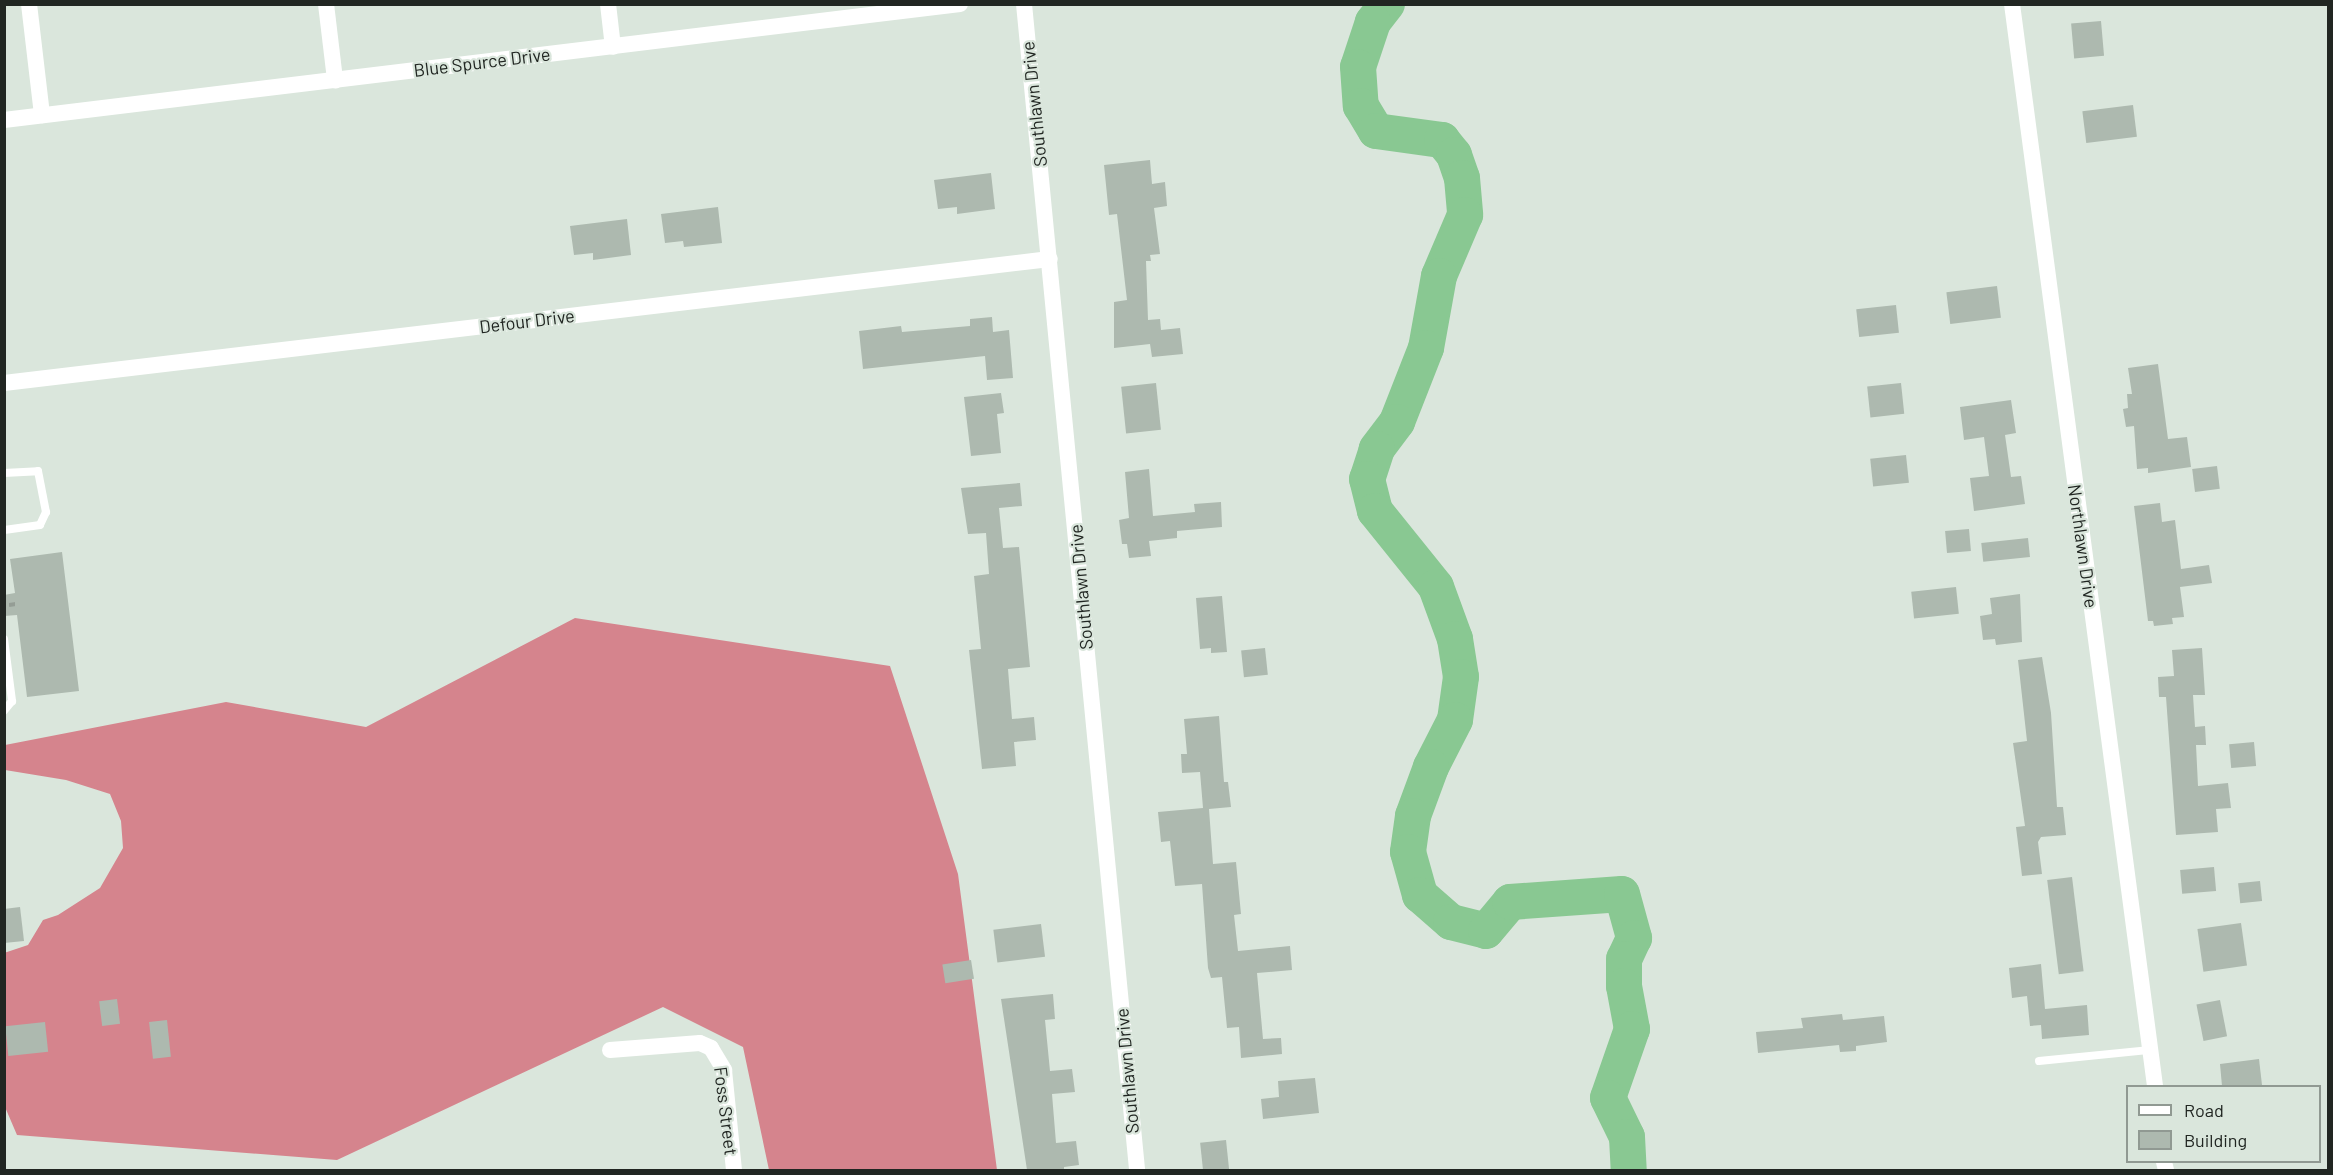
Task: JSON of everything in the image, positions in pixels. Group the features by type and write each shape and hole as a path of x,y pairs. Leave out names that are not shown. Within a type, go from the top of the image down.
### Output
{"street":[{"path":"29,4 42,115"},
{"path":"326,4 335,80"},
{"path":"608,4 613,46"},
{"name":"Blue Spurce Drive","path":"4,120 960,4"},
{"name":"Southlawn Drive","path":"1024,4 1137,1170"},
{"name":"Northlawn Drive","path":"2012,4 2155,1085"},
{"name":"Defour Drive","path":"4,383 1050,259"},
{"name":"Foss Street","path":"610,1050 700,1043 711,1047 724,1070 734,1170"}],"lane":[{"path":"4,473 38,471 46,512 40,525 4,530"},
{"path":"4,639 12,701 4,711"},
{"path":"2039,1061 2150,1050"}],"path":[{"path":"9,605 16,604"}],"shaded area":[{"path":"575,618 890,666 958,874 997,1170 769,1170 743,1047 663,1007 337,1160 17,1135 5,1107 4,953 28,945 43,920 58,915 100,888 123,848 121,821 110,794 66,780 5,770 5,745 226,702 366,727"}],"building":[{"path":"2101,21 2104,56 2074,58 2071,24"},
{"path":"2133,105 2137,137 2086,143 2082,111"},
{"path":"1150,160 1152,184 1165,182 1167,206 1154,208 1160,254 1150,255 1151,261 1146,261 1148,320 1160,319 1161,330 1180,328 1183,354 1152,357 1150,344 1114,348 1114,302 1127,300 1117,214 1109,215 1104,165"},
{"path":"991,173 995,209 957,214 957,207 938,209 934,180"},
{"path":"718,207 722,243 684,247 683,241 665,243 661,214"},
{"path":"627,219 631,255 593,260 593,253 574,255 570,226"},
{"path":"1997,286 2001,318 1950,324 1946,292"},
{"path":"1896,305 1899,333 1859,337 1856,309"},
{"path":"992,317 993,332 1009,330 1013,378 987,380 985,356 863,369 859,331 901,326 902,332 970,326 970,319"},
{"path":"2158,364 2168,439 2187,437 2191,467 2148,473 2148,468 2137,469 2134,426 2126,427 2123,409 2128,408 2127,394 2132,394 2128,368"},
{"path":"1156,383 1161,430 1126,433 1121,387"},
{"path":"1901,383 1904,414 1870,417 1867,387"},
{"path":"1001,393 1004,413 997,414 1001,453 971,456 964,397"},
{"path":"2011,400 2016,433 2005,435 2011,477 2021,476 2025,504 1974,511 1970,478 1989,476 1984,437 1964,440 1960,407"},
{"path":"1906,455 1909,483 1873,487 1870,459"},
{"path":"2217,466 2220,489 2195,492 2192,469"},
{"path":"1149,469 1153,516 1195,512 1194,504 1221,502 1222,527 1177,531 1177,538 1149,541 1151,556 1129,558 1127,544 1122,544 1119,520 1129,518 1125,472"},
{"path":"1020,483 1022,506 999,508 1003,548 1019,547 1030,667 1008,669 1012,719 1034,717 1036,740 1014,742 1016,766 982,769 969,650 981,649 974,576 989,574 986,533 968,534 961,488"},
{"path":"2160,503 2162,522 2175,520 2181,569 2209,565 2212,583 2180,587 2184,617 2172,618 2173,624 2154,626 2153,621 2148,621 2134,506"},
{"path":"1969,529 1971,551 1947,553 1945,531"},
{"path":"2028,538 2030,557 1983,562 1981,543"},
{"path":"62,552 79,691 27,697 17,615 4,616 4,595 15,593 10,559"},
{"path":"1956,587 1959,614 1914,619 1911,592"},
{"path":"2020,594 2022,642 1996,645 1995,639 1983,640 1980,616 1992,614 1990,598"},
{"path":"1222,596 1227,652 1211,653 1211,648 1200,649 1196,598"},
{"path":"1265,648 1268,675 1244,677 1241,651"},
{"path":"2202,648 2205,695 2193,695 2195,727 2205,726 2206,745 2196,745 2198,786 2228,783 2231,808 2216,809 2218,832 2176,835 2166,697 2159,697 2158,677 2174,676 2172,650"},
{"path":"2042,657 2051,713 2057,807 2063,807 2066,835 2041,837 2038,842 2042,874 2022,876 2016,827 2025,826 2013,743 2027,741 2018,660"},
{"path":"1219,716 1224,782 1228,782 1231,807 1209,809 1213,864 1236,862 1241,914 1234,915 1238,951 1290,946 1292,970 1257,973 1263,1039 1281,1038 1282,1054 1241,1058 1239,1027 1227,1028 1222,977 1211,978 1208,968 1202,884 1175,886 1170,841 1161,842 1158,812 1203,808 1200,772 1182,773 1181,754 1187,754 1184,719"},
{"path":"2254,742 2256,766 2231,768 2229,744"},
{"path":"2214,867 2216,891 2182,894 2180,870"},
{"path":"2072,877 2084,971 2059,974 2047,880"},
{"path":"2260,881 2262,901 2240,903 2238,883"},
{"path":"20,907 24,941 4,943 4,909"},
{"path":"2241,923 2247,966 2203,972 2197,929"},
{"path":"1041,924 1045,957 997,963 993,930"},
{"path":"971,960 974,979 945,983 942,965"},
{"path":"2041,964 2045,1009 2087,1005 2089,1035 2042,1039 2041,1025 2030,1026 2027,996 2012,998 2009,968"},
{"path":"1053,994 1055,1019 1045,1020 1050,1071 1072,1069 1075,1092 1052,1094 1056,1143 1076,1141 1079,1165 1064,1167 1064,1170 1027,1170 1001,999"},
{"path":"117,999 120,1024 102,1026 99,1001"},
{"path":"2220,1000 2227,1036 2204,1041 2196,1005"},
{"path":"1842,1014 1843,1020 1884,1016 1887,1042 1856,1046 1856,1051 1840,1052 1839,1045 1758,1053 1756,1032 1803,1028 1801,1018"},
{"path":"167,1020 171,1057 153,1059 149,1022"},
{"path":"45,1022 48,1052 8,1056 5,1026"},
{"path":"2259,1059 2262,1085 2222,1085 2220,1064"},
{"path":"1315,1078 1319,1113 1263,1119 1261,1099 1279,1097 1278,1081"},
{"path":"1226,1140 1229,1170 1203,1170 1200,1143"}],"waterway":[{"path":"1387,4 1373,22 1358,67 1361,106 1376,131 1442,140 1454,155 1462,178 1465,215 1439,276 1426,348 1397,422 1377,449 1367,479 1375,511 1436,587 1455,639 1461,677 1455,720 1431,767 1413,816 1408,852 1420,895 1451,922 1486,931 1510,902 1622,894 1634,938 1624,959 1624,986 1632,1029 1608,1098 1627,1137 1629,1170"}]}
